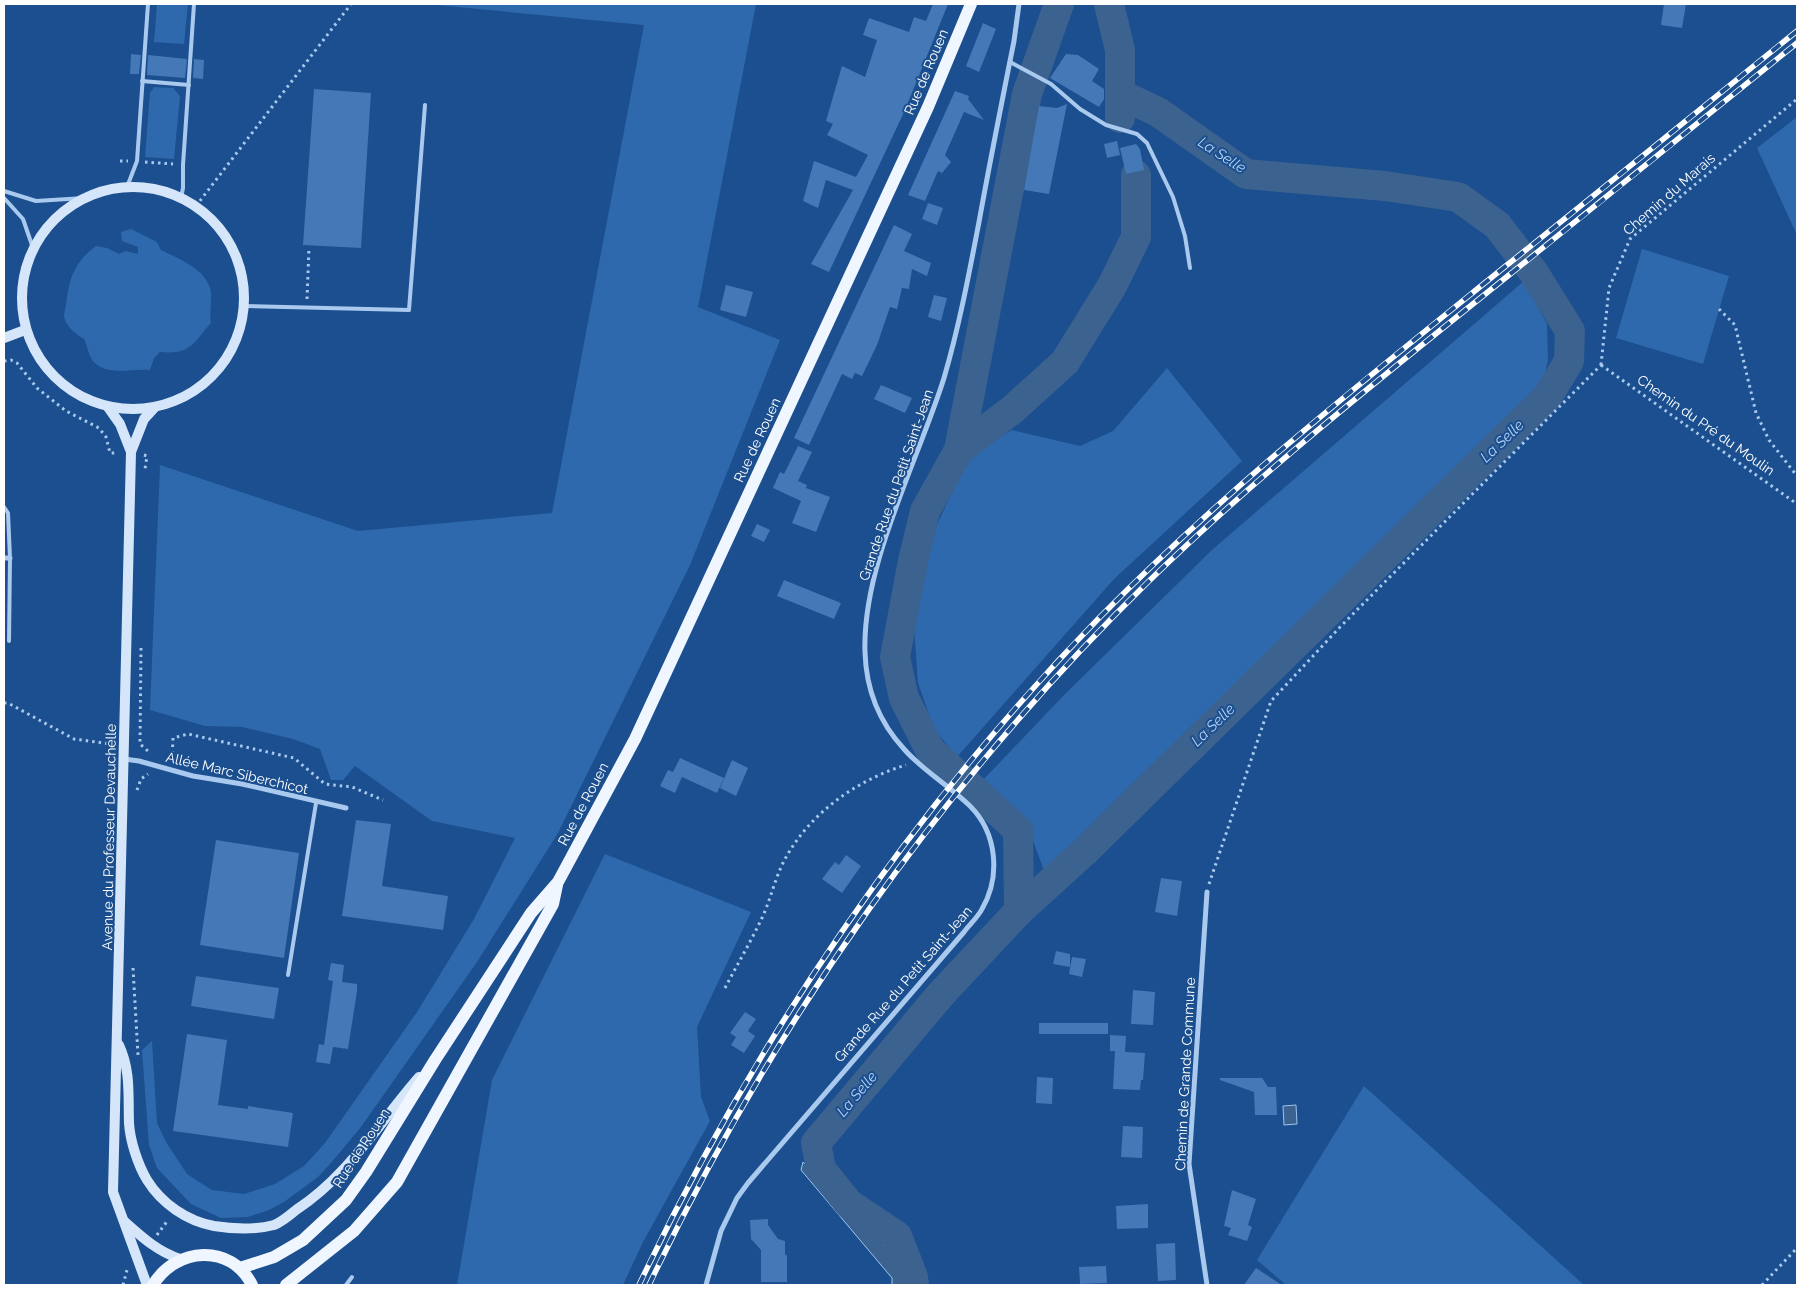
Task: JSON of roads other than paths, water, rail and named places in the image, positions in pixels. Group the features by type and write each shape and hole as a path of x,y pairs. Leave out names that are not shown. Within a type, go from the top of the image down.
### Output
{"main road":[{"name":"Rue de Rouen","path":"240,1268 274,1257 303,1240 346,1200 366,1172 435,1060 532,913 558,882 639,730 928,107 971,4"},
{"name":"Rue de Rouen","path":"286,1285 354,1231 397,1182 553,904 558,882"},
{"path":"153,1285 160,1274 180,1259 205,1254 229,1261 240,1268 252,1285"}],"street":[{"name":"Grande Rue du Petit Saint-Jean","path":"706,1285 721,1231 742,1190 770,1155 982,910 994,880 992,846 985,827 971,807 916,762 890,732 872,696 866,669 867,616 876,570 951,351 1010,62 1019,4"},
{"path":"146,187 181,198 196,206 227,235 242,277 244,306 238,334 218,369 197,390 155,407 132,409 108,407 80,397 56,380 38,357 26,330 22,293 23,274 33,248 54,219 84,198 105,190 146,187"},
{"path":"4,338 26,330"},
{"path":"108,407 120,424 131,452"},
{"path":"131,452 144,418 155,407"},
{"name":"Avenue du Professeur Devauchelle","path":"131,452 113,1192 135,1258 147,1285"},
{"path":"4,558 10,558"},
{"name":"Allée Marc Siberchicot","path":"124,759 172,769 193,776 242,784 316,803 346,808"},
{"name":"Chemin de Grande Commune","path":"1207,892 1189,1164 1207,1285"},
{"path":"118,1042 127,1061 129,1125 137,1157 147,1180 162,1199 182,1213 203,1224 245,1229 276,1224 315,1198 342,1172 435,1060"},
{"path":"124,1221 149,1244 162,1252 180,1259"}],"lane":[{"path":"127,187 136,161 148,4"},
{"path":"181,198 194,4"},
{"path":"1010,62 1051,84 1080,109 1106,125 1137,134 1147,143 1173,197 1185,236 1190,268"},
{"path":"142,81 189,84"},
{"path":"244,306 408,310 425,105"},
{"path":"4,191 36,201 84,198"},
{"path":"4,198 22,219 33,248"},
{"path":"4,507 8,513 10,558 9,641"},
{"path":"288,975 316,803"},
{"path":"346,1285 352,1277"}],"waterway":[{"name":"La Selle","path":"914,1285 913,1277 897,1236 849,1204 821,1169 816,1143 942,993 1019,911 1018,830 930,750 904,698 895,657 913,561 925,511 959,450 1027,94 1059,4"},
{"name":"La Selle","path":"1109,4 1120,50 1120,118"},
{"name":"La Selle","path":"1019,911 1084,852 1548,396 1569,361 1570,331 1534,273 1497,225 1458,197 1385,186 1246,174 1158,112 1120,94"},
{"name":"La Selle","path":"959,450 1012,410 1065,362 1112,286 1136,237 1136,175"}],"railway":[{"path":"639,1285 684,1194 733,1105 786,1017 842,932 901,849 964,769 1030,691 1100,617 1148,570 1298,435 1797,31"},
{"path":"649,1285 698,1188 750,1093 807,1001 868,911 933,824 1001,740 1073,659 1192,540 1280,462 1371,386 1797,43"}]}
